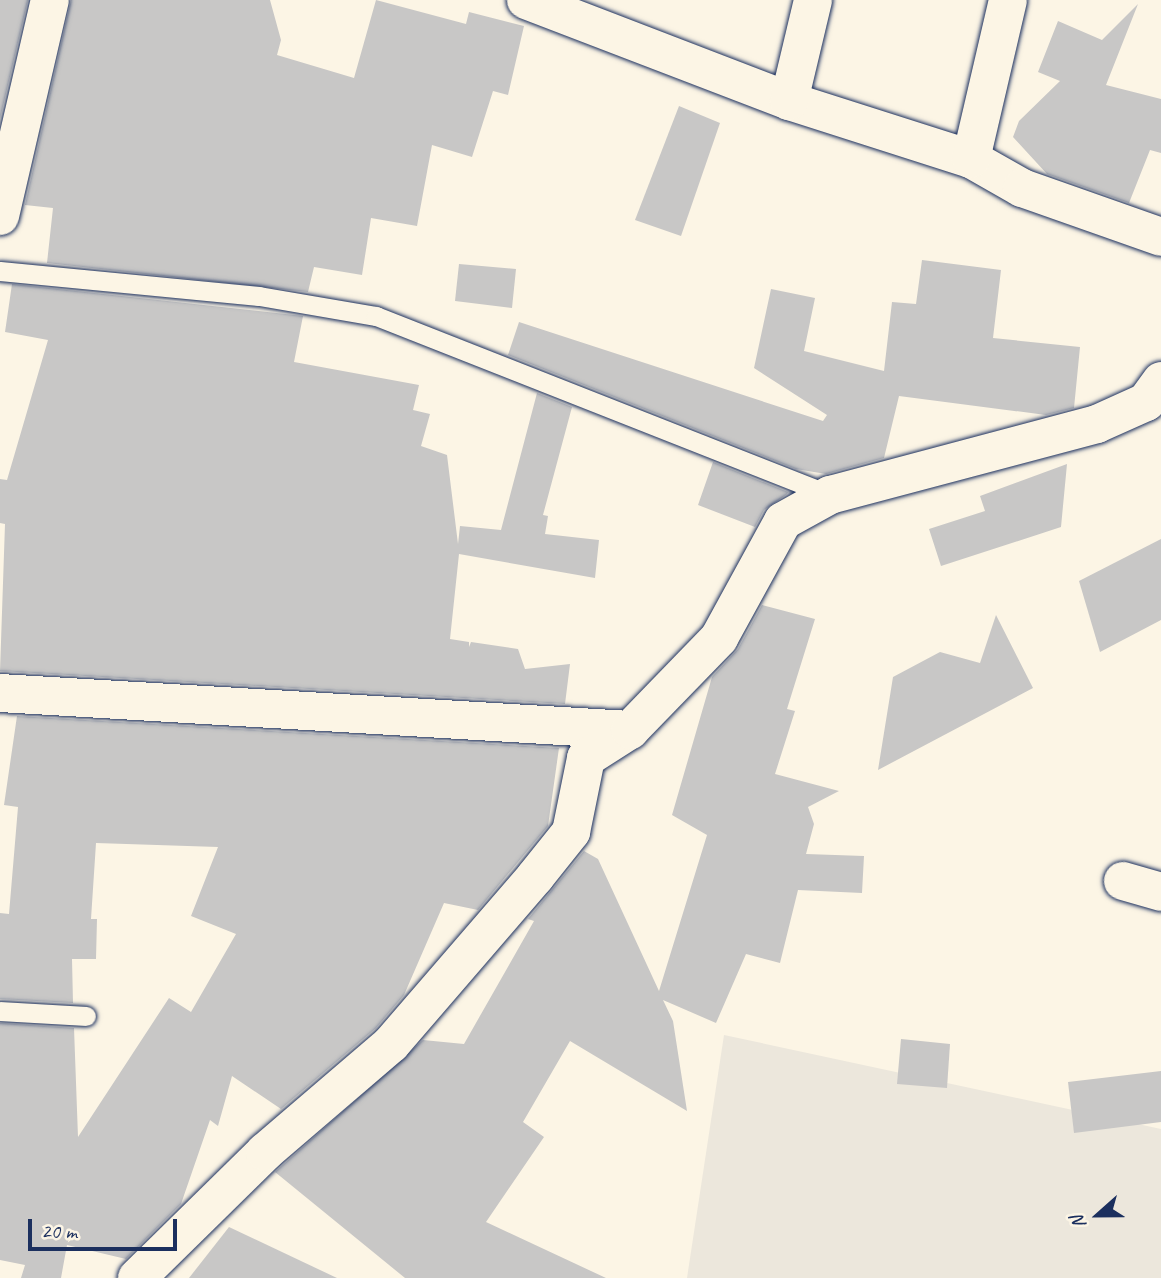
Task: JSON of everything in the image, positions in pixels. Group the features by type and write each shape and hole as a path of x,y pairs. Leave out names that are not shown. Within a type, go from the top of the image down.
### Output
{"street":[{"path":"0,216 50,0"},
{"path":"526,0 789,101 971,159 1022,188 1161,237"},
{"path":"789,101 813,0"},
{"path":"971,159 1008,0"},
{"path":"137,1278 265,1152 391,1044 571,832 586,758 630,730 719,638 783,521 830,495 1097,424 1146,402 1161,381"},
{"path":"0,693 630,730"},
{"path":"1123,881 1161,892"}],"lane":[{"path":"0,271 259,296 376,316 830,495"},
{"path":"0,1011 86,1016"}],"shaded area":[{"path":"724,1035 1161,1129 1161,1278 687,1278"}],"building":[{"path":"0,0 28,0 0,119"},
{"path":"71,0 270,0 281,40 277,55 354,78 376,0 466,24 469,12 524,26 508,95 493,91 472,157 432,145 417,226 371,218 362,275 314,267 308,292 47,263 53,208 25,205"},
{"path":"1138,4 1106,85 1161,99 1161,153 1150,150 1129,203 1047,174 1013,137 1019,121 1060,81 1038,72 1058,21 1102,40"},
{"path":"679,106 720,123 681,236 635,220"},
{"path":"922,260 1001,270 993,338 1080,347 1074,408 1046,415 899,396 884,458 826,474 796,469 508,355 519,322 823,421 827,415 754,368 771,289 815,298 804,351 884,371 892,302 916,304"},
{"path":"459,264 516,269 512,308 455,301"},
{"path":"12,284 303,316 294,362 419,385 413,410 430,414 421,446 447,455 458,544 460,526 501,530 537,393 572,407 543,515 548,516 545,534 599,540 595,578 459,554 450,639 469,642 469,647 471,642 518,649 525,669 570,664 565,704 0,671 5,524 0,523 0,479 7,480 48,340 5,332"},
{"path":"713,462 788,492 764,510 755,527 698,505"},
{"path":"1067,464 1061,527 941,566 929,529 985,511 980,496"},
{"path":"1161,539 1161,620 1100,652 1079,581"},
{"path":"762,605 815,619 787,709 795,711 775,774 839,791 808,807 814,824 806,854 864,856 862,893 798,890 780,963 746,954 716,1023 663,1000 673,1021 687,1111 570,1041 523,1122 544,1137 486,1222 606,1278 405,1278 275,1172 423,1040 464,1044 534,921 528,919 584,851 598,859 659,991 707,835 672,815 712,677 738,649"},
{"path":"996,615 1033,688 878,770 893,677 940,652 980,663"},
{"path":"17,716 559,748 548,826 478,910 444,903 404,995 376,1028 281,1109 232,1076 218,1126 210,1120 181,1204 126,1259 67,1245 61,1278 21,1278 25,1265 0,1260 0,1023 74,1028 78,1137 169,998 191,1012 236,934 191,916 218,847 96,843 91,919 97,919 96,959 72,959 73,1003 0,999 0,913 9,914 18,807 4,805"},
{"path":"901,1039 950,1044 947,1088 897,1084"},
{"path":"1161,1071 1161,1122 1074,1133 1068,1082"},
{"path":"229,1227 337,1278 189,1278"}]}
